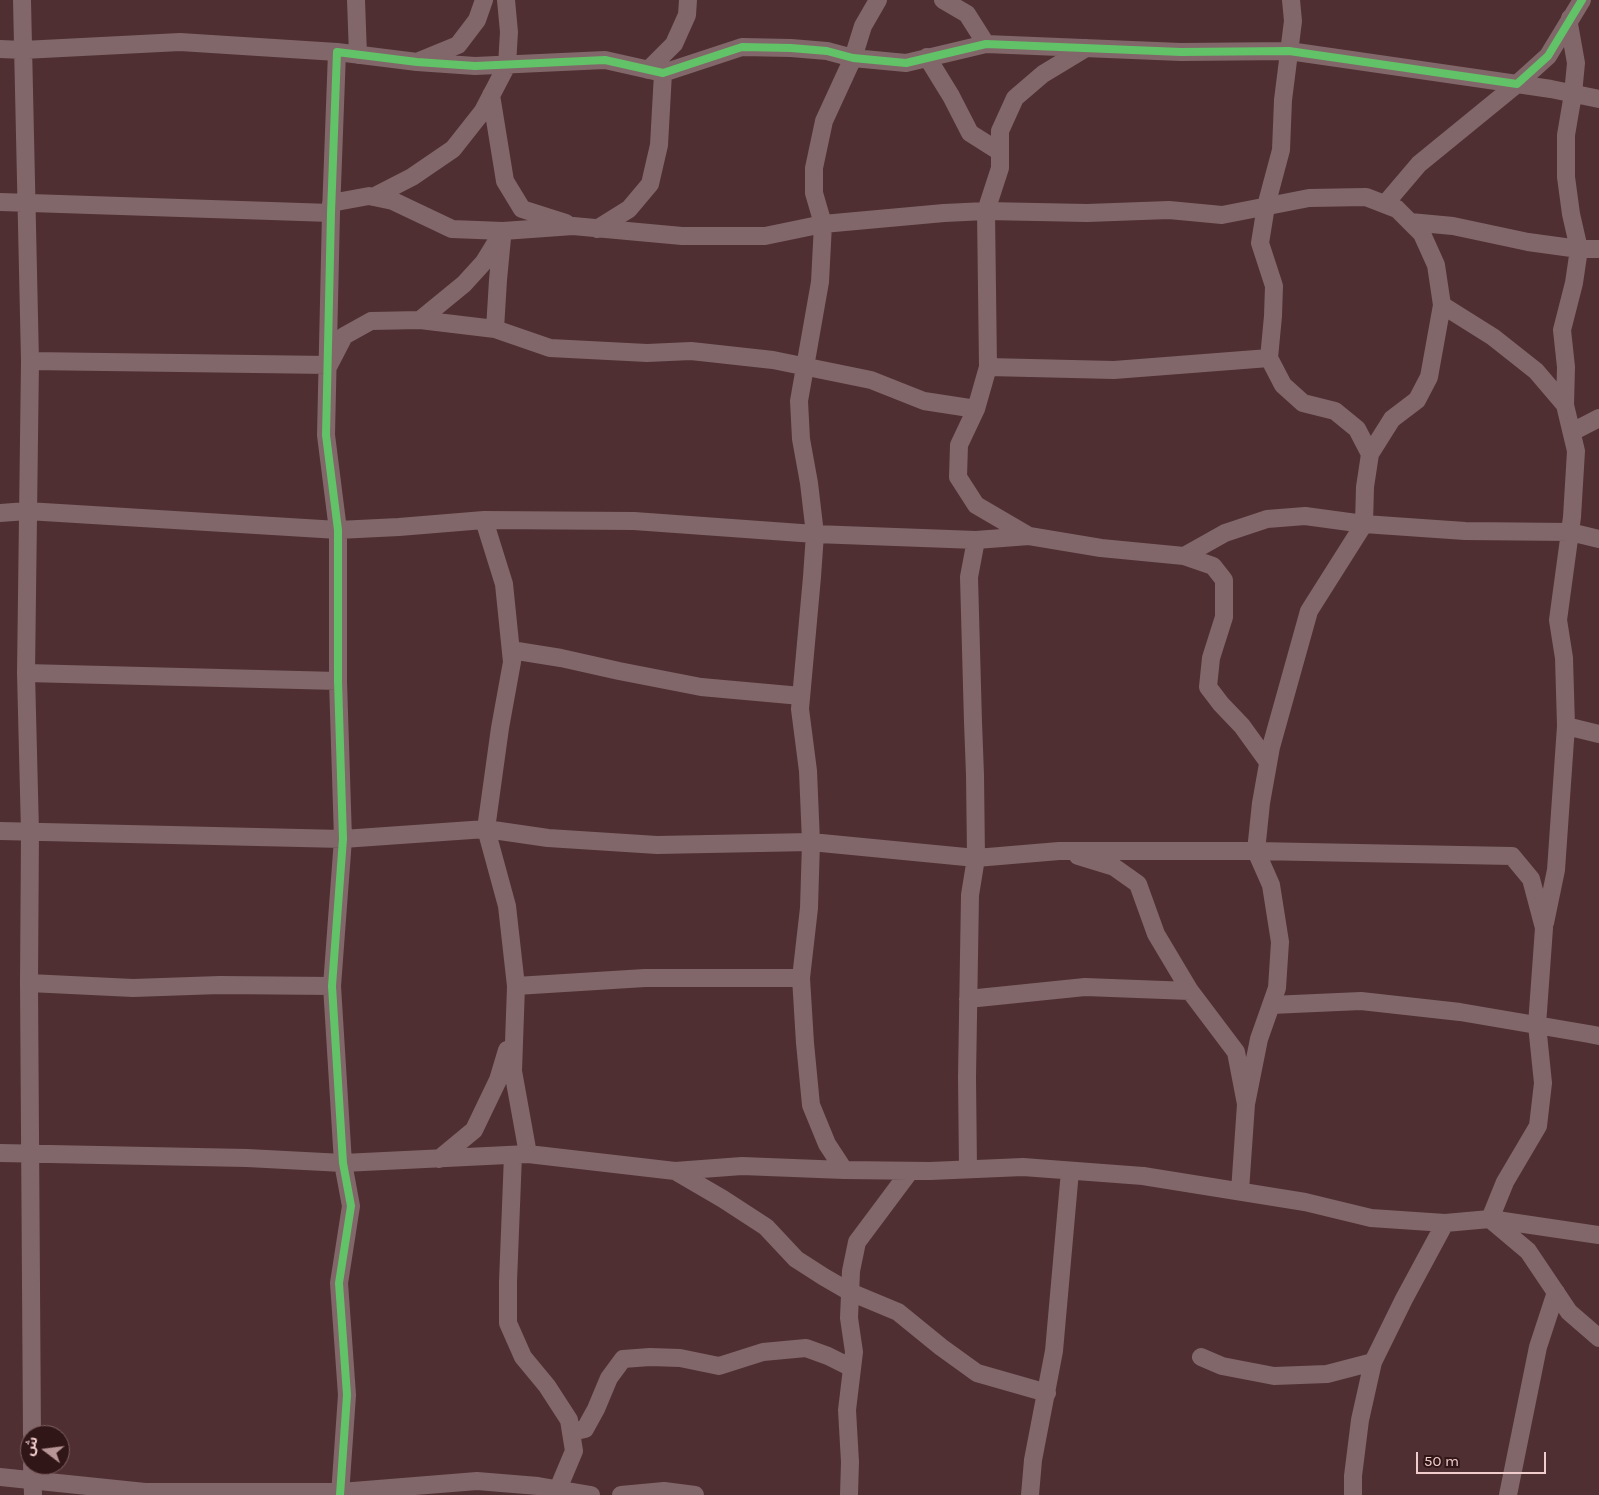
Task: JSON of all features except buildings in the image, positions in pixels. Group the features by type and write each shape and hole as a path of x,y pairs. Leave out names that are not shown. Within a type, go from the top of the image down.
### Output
{"street":[{"path":"22,0 28,203 30,361 26,673 30,832 29,1154 32,1425"},
{"path":"356,0 358,55"},
{"path":"417,62 458,45 477,20 484,0"},
{"path":"373,197 412,177 453,149 482,111 506,65 510,32 506,0"},
{"path":"597,228 629,208 650,184 659,145 656,72 674,44 687,15 688,0"},
{"path":"844,1170 827,1144 811,1106 801,978 809,908 811,842 808,771 800,709 814,534 809,483 801,439 799,401 820,282 822,224 814,193 814,168 824,121 853,58 863,26 878,0"},
{"path":"943,0 971,7 986,44"},
{"path":"1291,0 1293,21 1283,100 1280,150 1266,206 1260,243 1274,286 1269,358 1283,385 1303,402 1335,411 1357,429 1370,454"},
{"path":"1490,1219 1506,1182 1538,1126 1543,1083 1537,1025 1544,928 1556,870 1566,726 1564,658 1558,620 1570,532 1576,451 1565,405 1566,367 1562,330 1574,283 1579,249 1571,214 1566,177 1566,135 1576,63 1569,24 1574,0"},
{"path":"1385,204 1419,164 1517,84 1548,56 1582,0"},
{"path":"0,49 23,50 180,42 337,52 417,62 475,66 605,60 656,72 742,47 827,51 853,58 906,63 986,44 1181,52 1289,51 1517,84 1599,99"},
{"path":"1029,536 976,505 958,477 959,445 976,409 988,367 986,211 1000,168 1000,131 1015,98 1043,74 1086,48"},
{"path":"337,52 331,208 326,435 338,530 338,681 343,840 332,986 343,1163 351,1206 338,1283 347,1395 340,1493"},
{"path":"927,57 951,96 970,133 1000,152"},
{"path":"491,95 504,181 522,209 573,226"},
{"path":"0,202 331,208 369,196 394,201 452,229 503,231 573,226 682,236 765,236 822,224 986,211 1087,213 1169,210 1222,215 1309,198 1366,197 1397,209 1422,234 1436,265 1442,305 1429,377 1417,400 1392,419 1370,454 1365,487 1364,524 1309,611 1271,747 1260,803 1256,851 1271,885 1280,942 1277,988 1259,1039 1246,1104 1240,1191"},
{"path":"1410,222 1453,226 1528,242 1579,249 1599,249"},
{"path":"420,320 464,284 484,262 503,231"},
{"path":"495,329 503,231"},
{"path":"1442,305 1493,337 1536,371 1565,405"},
{"path":"328,365 344,336 371,322 420,320 495,329 550,348 647,353 691,351 773,360 870,380 924,401 976,409"},
{"path":"988,367 1114,370 1269,358"},
{"path":"30,361 328,365"},
{"path":"1572,432 1599,418"},
{"path":"0,513 28,511 338,530 484,520 634,521 814,534 976,540 1029,536 1101,548 1184,556 1213,566 1224,580 1224,617 1211,658 1208,686 1221,704 1242,726 1268,762"},
{"path":"1184,556 1225,533 1267,519 1305,516 1364,524 1465,531 1570,532 1599,539"},
{"path":"484,520 504,584 512,662 500,728 486,829 507,906 516,986 512,1071 520,1154 508,1282 508,1323 523,1357 547,1386 570,1420 574,1451 556,1492"},
{"path":"968,1169 967,1077 970,895 976,858 969,577 976,540"},
{"path":"510,650 561,658 702,687 801,696"},
{"path":"26,673 338,681"},
{"path":"1566,726 1599,734"},
{"path":"0,831 343,840 486,829 548,838 657,845 811,842 976,858 1058,851 1256,851 1512,856 1531,879 1544,928"},
{"path":"1058,851 1114,867 1138,884 1156,934 1190,991 1236,1052 1246,1104"},
{"path":"516,986 645,978 801,978"},
{"path":"29,983 133,988 220,985 332,986"},
{"path":"968,998 1085,987 1190,991"},
{"path":"1271,1005 1361,1002 1460,1012 1599,1036"},
{"path":"439,1159 474,1130 498,1080 514,1026"},
{"path":"0,1153 247,1158 343,1163 520,1154 675,1171 742,1166 910,1171 1023,1167 1143,1176 1304,1202 1371,1218 1445,1224 1490,1219 1599,1235"},
{"path":"675,1171 723,1199 766,1228 796,1259 824,1278 850,1292 898,1312 940,1347 977,1373 1047,1393"},
{"path":"849,1495 850,1462 847,1410 854,1352 849,1318 851,1271 857,1242 910,1171"},
{"path":"1030,1495 1033,1460 1054,1351 1070,1171"},
{"path":"1490,1219 1528,1251 1569,1312 1599,1338"},
{"path":"1353,1495 1353,1476 1360,1420 1373,1362 1404,1299 1445,1224"},
{"path":"1508,1495 1538,1347 1556,1292"},
{"path":"571,1432 585,1428 596,1410 609,1378 623,1359 650,1357 680,1358 719,1366 763,1352 806,1348 852,1368"},
{"path":"1200,1357 1222,1366 1274,1376 1327,1374 1373,1362"},
{"path":"0,1477 144,1492 340,1493 477,1482 538,1486 556,1492 591,1495"},
{"path":"621,1495 664,1491 695,1495"}],"cycle path":[{"path":"340,1495 347,1395 339,1283 351,1206 343,1163 332,986 343,839 338,681 338,530 326,435 337,52 417,62 475,66 605,60 663,73 742,47 827,51 853,58 906,63 986,44 1181,52 1289,51 1517,84 1548,56 1582,0"}]}
